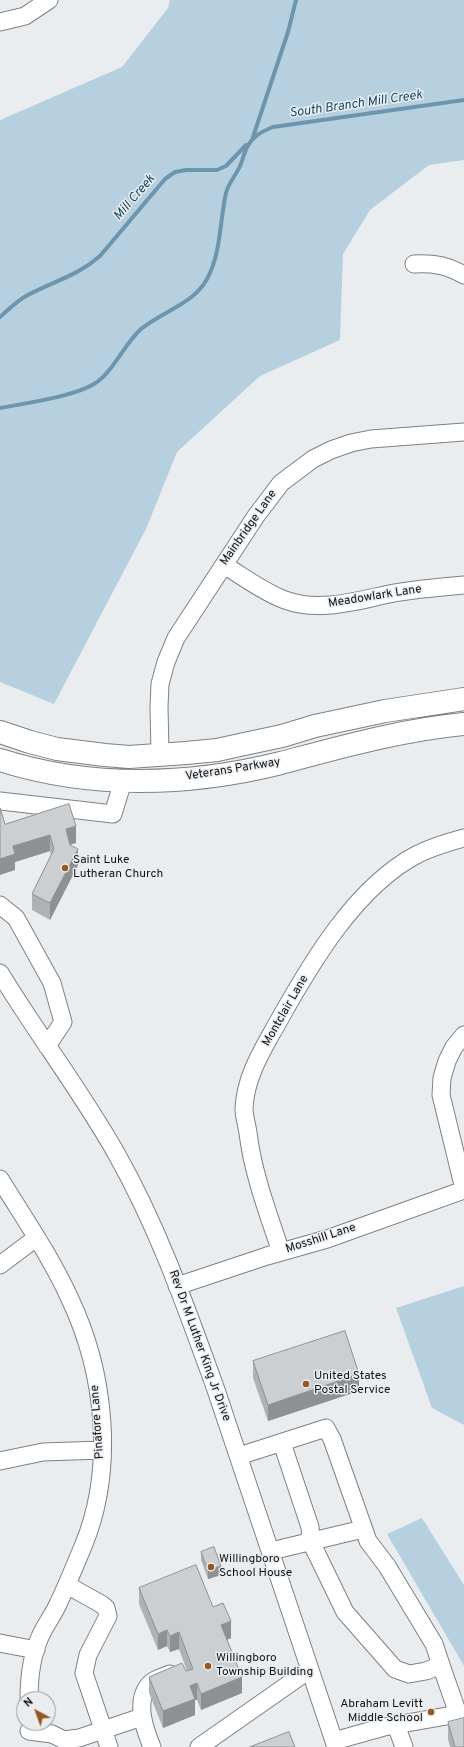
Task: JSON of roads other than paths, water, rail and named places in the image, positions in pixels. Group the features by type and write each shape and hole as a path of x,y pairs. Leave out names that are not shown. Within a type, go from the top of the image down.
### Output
{"main road":[{"name":"Veterans Parkway","path":"160,753 186,753 227,748 282,736 315,726 385,711 464,699"},
{"name":"Veterans Parkway","path":"0,760 51,774 123,781 163,780 232,773 281,763 352,744 399,734 423,729 464,724"},
{"path":"0,732 30,742 57,748 129,756 160,753"}],"street":[{"path":"0,22 25,16 49,0"},
{"path":"414,264 439,264 452,268 464,275"},
{"name":"Mainbridge Lane","path":"160,753 160,684 166,662 176,638 268,499 281,483 313,459 331,450 371,439 464,432"},
{"name":"Meadowlark Lane","path":"224,565 268,592 286,600 308,605 329,605 417,590 464,585"},
{"path":"0,801 112,814 123,781"},
{"name":"Montclair Lane","path":"281,1252 251,1157 244,1109 251,1075 258,1058 307,973 331,937 357,904 387,876 418,854 464,838"},
{"path":"0,905 16,918 52,983 63,1022 47,1046"},
{"name":"Rev Dr M Luther King Jr Drive","path":"0,973 25,1014 75,1086 116,1154 153,1223 199,1341 335,1744"},
{"path":"464,1035 454,1047 447,1061 442,1078 441,1095 464,1190"},
{"name":"Pinafore Lane","path":"0,1179 60,1278 87,1340 97,1389 102,1450 101,1477 91,1528 58,1604 40,1638 36,1650 30,1691"},
{"name":"Mosshill Lane","path":"177,1286 281,1252 327,1239 464,1190"},
{"path":"0,1265 36,1238"},
{"path":"239,1456 326,1428 332,1439 368,1541 387,1566 434,1644 461,1713 396,1725 335,1744"},
{"path":"282,1443 310,1527 311,1542 345,1612 394,1669 409,1674 426,1671 441,1665"},
{"path":"0,1461 43,1452 102,1450"},
{"path":"271,1551 363,1529"},
{"path":"66,1585 106,1608 108,1616 88,1655 84,1673 109,1747"},
{"path":"0,1643 36,1650"},
{"path":"199,1747 309,1670"},
{"path":"152,1747 142,1717 143,1699 148,1686 155,1680 172,1674"},
{"path":"29,1734 52,1734 64,1743 142,1717"},
{"path":"396,1725 404,1747"}],"waterway":[{"name":"Mill Creek","path":"253,137 288,32 296,0"},
{"name":"South Branch Mill Creek","path":"0,408 74,393 94,384 107,373 141,329 150,322 180,305 197,292 205,283 214,263 227,190 240,166 247,147 260,133 273,127 464,100"},
{"name":"Mill Creek","path":"0,317 23,298 73,274 100,256 165,179 175,172 186,170 217,170 226,166 246,145"}],"place":[{"name":"Saint Luke Lutheran Church","path":"65,868"},
{"name":"United States Postal Service","path":"306,1384"},
{"name":"Willingboro School House","path":"211,1567"},
{"name":"Willingboro Township Building","path":"208,1666"},
{"name":"Abraham Levitt Middle School","path":"431,1712"}]}
